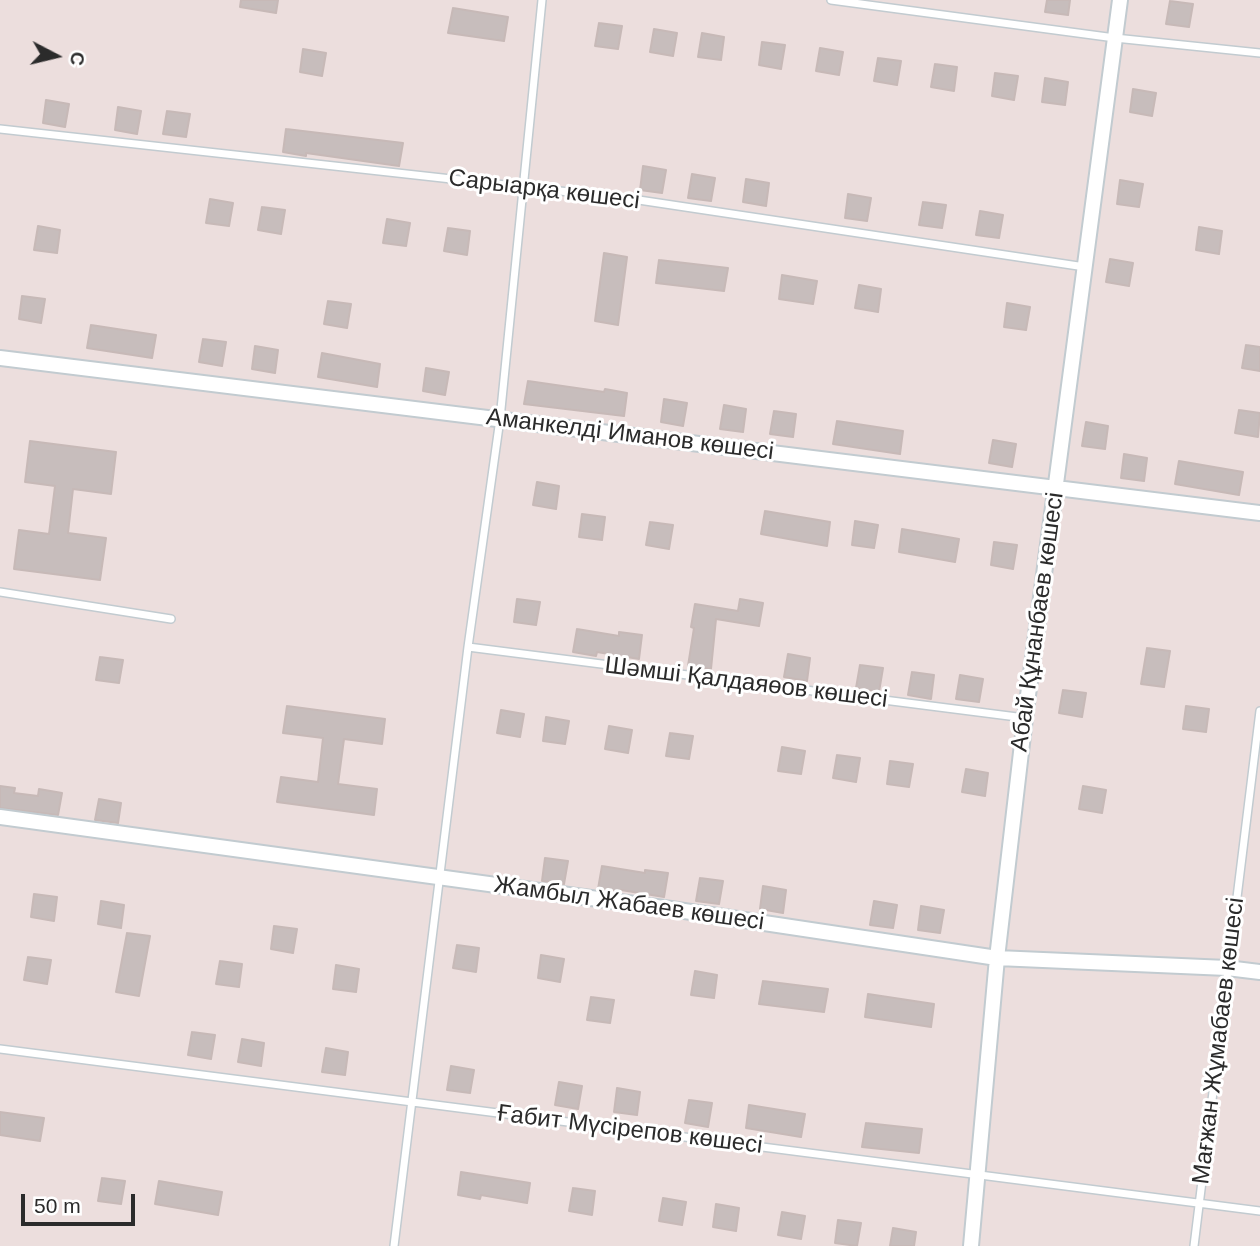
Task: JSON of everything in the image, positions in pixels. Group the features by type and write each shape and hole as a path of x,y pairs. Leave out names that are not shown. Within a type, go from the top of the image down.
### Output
{"street":[{"name":"Абай Құнанбаев көшесі","path":"971,1246 997,958 1025,718 1120,0"},
{"name":"Аманкелді Иманов көшесі","path":"0,358 1260,513"},
{"name":"Жамбыл Жабаев көшесі","path":"0,817 997,958 1227,968 1260,972"}],"lane":[{"path":"394,1246 438,877 500,419 542,0"},
{"path":"831,0 1115,38 1260,53"},
{"name":"Сарыарқа көшесі","path":"0,129 632,199 1086,267"},
{"path":"0,592 172,619"},
{"name":"Шәмші Қалдаяөов көшесі","path":"468,647 1025,718"},
{"name":"Мағжан Жұмабаев көшесі","path":"1194,1246 1260,710"},
{"name":"Ғабит Мүсірепов көшесі","path":"0,1049 1260,1211"}],"building":[{"path":"241,0 278,0 276,13 240,7"},
{"path":"1047,0 1070,0 1068,15 1045,12"},
{"path":"1170,1 1193,4 1189,27 1166,24"},
{"path":"453,8 508,17 504,41 448,33"},
{"path":"599,23 622,26 618,49 595,46"},
{"path":"654,29 677,33 673,56 650,52"},
{"path":"702,33 724,37 721,60 698,57"},
{"path":"762,42 785,45 781,69 759,65"},
{"path":"820,48 843,52 839,75 816,71"},
{"path":"303,49 326,53 322,76 300,72"},
{"path":"878,58 901,61 897,85 874,81"},
{"path":"935,64 957,67 954,91 931,87"},
{"path":"995,73 1018,76 1014,100 992,96"},
{"path":"1045,78 1068,82 1065,105 1042,102"},
{"path":"1133,89 1156,93 1152,116 1130,112"},
{"path":"46,100 69,104 65,127 43,123"},
{"path":"118,107 141,111 137,134 115,130"},
{"path":"167,111 190,114 186,137 163,134"},
{"path":"286,129 403,143 399,166 283,152"},
{"path":"643,166 666,170 662,193 640,190"},
{"path":"692,174 715,178 711,201 688,198"},
{"path":"746,179 769,183 766,206 743,202"},
{"path":"1120,180 1143,184 1139,207 1117,204"},
{"path":"848,194 871,198 867,221 845,218"},
{"path":"210,199 233,203 229,226 206,223"},
{"path":"923,202 946,205 942,228 919,225"},
{"path":"262,207 285,210 281,234 258,230"},
{"path":"980,211 1003,215 999,238 976,235"},
{"path":"387,219 410,223 406,246 383,243"},
{"path":"38,226 60,230 57,253 34,250"},
{"path":"1199,227 1222,231 1219,254 1196,250"},
{"path":"448,228 470,231 467,255 444,251"},
{"path":"604,253 627,257 618,325 595,321"},
{"path":"1110,259 1133,263 1129,286 1106,282"},
{"path":"659,260 728,268 724,291 656,283"},
{"path":"782,275 817,281 813,304 779,299"},
{"path":"859,285 881,289 878,312 855,308"},
{"path":"22,296 45,299 41,323 19,319"},
{"path":"328,301 351,304 347,328 324,324"},
{"path":"1007,303 1030,307 1026,330 1004,327"},
{"path":"91,325 156,335 152,358 87,348"},
{"path":"203,339 226,342 222,366 199,362"},
{"path":"1246,345 1260,347 1260,371 1242,368"},
{"path":"255,346 278,350 275,373 252,369"},
{"path":"322,353 380,364 377,387 318,377"},
{"path":"426,368 449,372 445,395 423,391"},
{"path":"528,381 627,393 624,416 524,404"},
{"path":"664,399 687,403 683,426 661,422"},
{"path":"724,405 746,409 743,432 720,429"},
{"path":"1239,410 1260,413 1258,437 1235,433"},
{"path":"774,411 796,414 793,437 770,434"},
{"path":"837,421 903,431 900,454 833,444"},
{"path":"1086,422 1108,426 1105,449 1082,446"},
{"path":"993,440 1016,444 1012,467 989,463"},
{"path":"30,441 116,452 111,494 73,489 68,533 106,538 100,580 14,569 19,530 49,534 55,486 25,482"},
{"path":"1124,454 1147,458 1144,481 1121,478"},
{"path":"1179,461 1243,472 1239,495 1175,484"},
{"path":"537,482 559,486 556,509 533,505"},
{"path":"765,511 830,522 827,546 761,534"},
{"path":"582,514 605,517 602,540 579,537"},
{"path":"855,521 878,525 874,548 852,545"},
{"path":"650,522 673,525 669,549 646,545"},
{"path":"902,529 959,539 955,562 899,552"},
{"path":"994,542 1017,545 1013,569 991,565"},
{"path":"517,599 540,602 536,625 514,622"},
{"path":"740,599 763,603 759,626 716,619 711,669 688,666 695,604 738,611"},
{"path":"577,629 619,636 619,632 642,635 639,659 597,652 596,656 573,652"},
{"path":"1147,648 1170,651 1164,687 1141,684"},
{"path":"788,654 810,658 807,681 784,677"},
{"path":"100,657 123,660 119,683 96,680"},
{"path":"860,665 883,668 879,692 856,688"},
{"path":"912,672 934,675 931,699 908,695"},
{"path":"960,675 983,679 979,702 956,699"},
{"path":"1063,690 1086,693 1082,717 1059,713"},
{"path":"287,706 385,719 382,744 344,739 338,784 377,789 374,815 277,802 281,777 318,782 323,738 283,733"},
{"path":"1186,706 1209,709 1206,732 1183,729"},
{"path":"501,710 524,714 520,737 497,733"},
{"path":"546,717 569,721 565,744 543,741"},
{"path":"609,726 632,730 628,753 605,749"},
{"path":"670,733 693,736 689,759 666,756"},
{"path":"782,747 805,751 801,774 778,771"},
{"path":"837,755 860,758 856,782 833,778"},
{"path":"890,761 913,764 909,787 887,784"},
{"path":"966,769 988,773 985,796 962,792"},
{"path":"0,786 15,788 14,793 38,796 39,789 62,793 58,815 0,808"},
{"path":"1083,786 1106,790 1102,813 1079,809"},
{"path":"99,799 121,803 118,823 95,820"},
{"path":"545,858 568,861 564,884 542,881"},
{"path":"602,866 645,873 645,870 668,873 664,897 598,889"},
{"path":"700,878 723,881 719,904 696,901"},
{"path":"763,886 786,890 783,913 760,909"},
{"path":"34,894 57,897 54,921 31,917"},
{"path":"101,901 124,905 121,928 98,924"},
{"path":"874,901 897,905 893,928 870,925"},
{"path":"921,906 944,910 940,933 918,930"},
{"path":"274,926 297,929 293,953 271,949"},
{"path":"127,933 150,936 139,996 116,992"},
{"path":"457,945 479,948 476,972 453,968"},
{"path":"541,955 564,959 560,982 538,978"},
{"path":"28,957 51,960 47,984 24,980"},
{"path":"220,961 242,964 239,987 216,984"},
{"path":"336,965 359,969 356,992 333,989"},
{"path":"695,971 717,975 714,998 691,995"},
{"path":"763,981 828,989 824,1012 759,1004"},
{"path":"868,994 934,1004 931,1027 865,1017"},
{"path":"591,997 614,1000 610,1023 587,1020"},
{"path":"192,1032 215,1035 211,1059 188,1055"},
{"path":"242,1039 264,1043 261,1066 238,1062"},
{"path":"326,1048 348,1052 345,1075 322,1072"},
{"path":"451,1066 474,1070 470,1093 447,1090"},
{"path":"559,1082 582,1086 578,1109 555,1105"},
{"path":"617,1088 640,1092 637,1115 614,1112"},
{"path":"689,1100 712,1103 708,1127 685,1123"},
{"path":"749,1105 805,1114 801,1137 746,1128"},
{"path":"0,1112 44,1118 40,1141 0,1135"},
{"path":"866,1123 922,1129 919,1153 862,1147"},
{"path":"461,1172 530,1183 527,1203 481,1195 480,1199 458,1195"},
{"path":"102,1178 125,1181 121,1204 98,1201"},
{"path":"159,1181 222,1192 218,1215 155,1204"},
{"path":"573,1188 595,1191 592,1215 569,1211"},
{"path":"663,1198 686,1202 682,1225 659,1221"},
{"path":"716,1204 739,1208 736,1231 713,1227"},
{"path":"782,1212 805,1216 801,1239 778,1235"},
{"path":"838,1220 861,1223 857,1246 835,1243"},
{"path":"893,1228 916,1232 914,1246 890,1246"}]}
